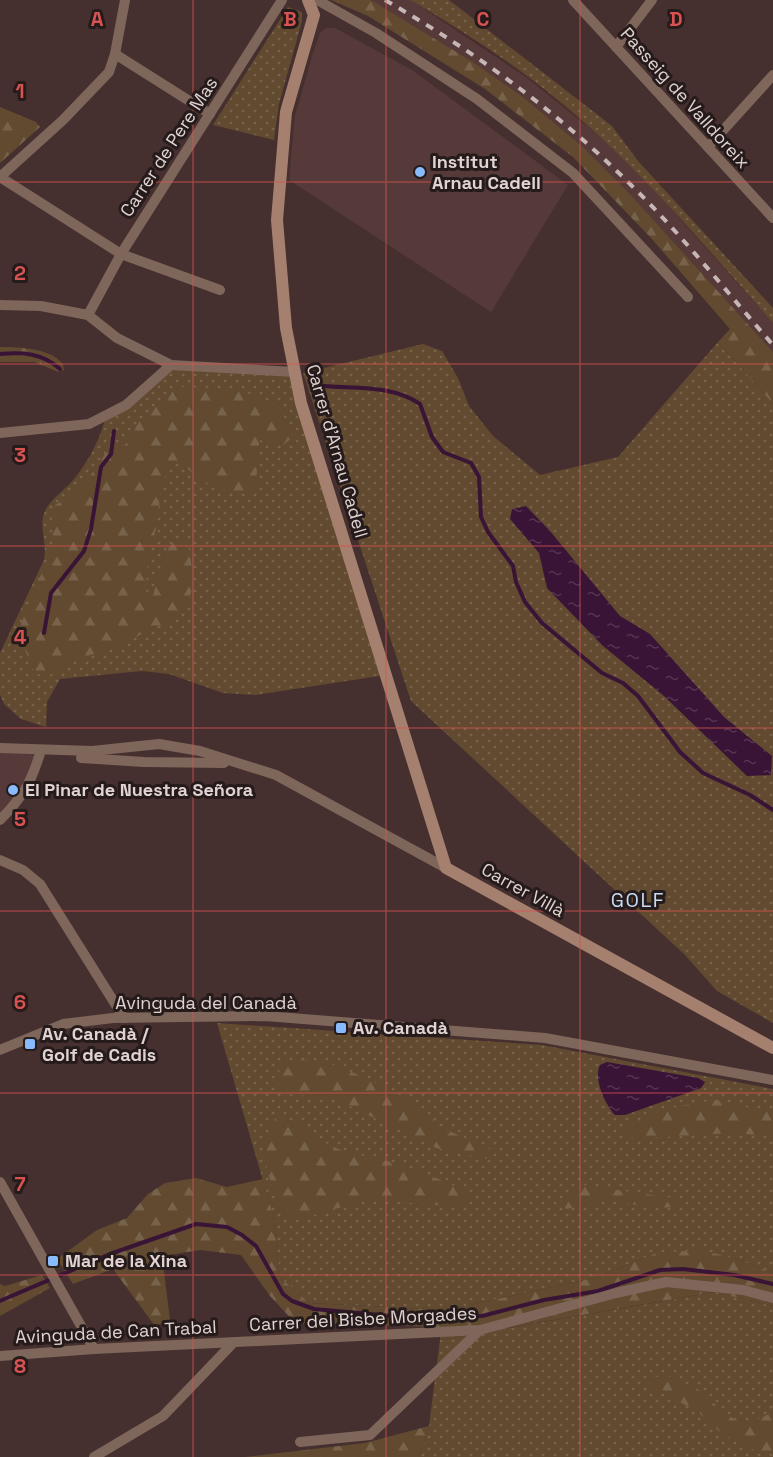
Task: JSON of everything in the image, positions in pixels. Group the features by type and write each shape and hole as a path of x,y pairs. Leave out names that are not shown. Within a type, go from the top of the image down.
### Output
{"street":[{"path":"125,0 116,54 109,72 63,120 0,177 121,254 220,290"},
{"name":"Carrer de Pere Mas","path":"88,315 121,254 282,0"},
{"name":"Carrer d'Arnau Cadell","path":"308,0 314,15 286,112 277,220 286,328 301,403 446,868"},
{"path":"317,0 376,33 477,99 573,173 688,297"},
{"name":"Passeig de Valldoreix","path":"573,0 773,218"},
{"path":"616,47 652,0"},
{"path":"116,54 210,114"},
{"path":"708,147 773,75"},
{"path":"0,305 41,306 88,315 117,338 171,365 295,372"},
{"path":"0,433 89,424 126,405 171,365"},
{"name":"Carrer Villà","path":"41,750 92,752 159,744 200,751 254,768 297,787 773,1048"},
{"path":"0,748 41,750 32,780 19,801 0,820"},
{"name":"Carrer Villà","path":"41,750 100,759 220,762 254,768"},
{"path":"0,860 23,870 40,884 123,1018"},
{"name":"Avinguda del Canadà","path":"0,1050 63,1024 123,1018 265,1016 545,1038 773,1080"},
{"path":"0,1182 94,1348"},
{"name":"Carrer del Bisbe Morgades","path":"234,1342 480,1330 616,1293 666,1282 744,1290 773,1298"},
{"path":"300,1442 370,1435 480,1330"},
{"path":"94,1457 163,1416 234,1342"},
{"name":"Avinguda de Can Trabal","path":"0,1356 94,1348 234,1342"}],"shaded area":[{"path":"371,0 410,0 527,78 597,134 645,180 773,323 773,352 629,193 583,147 523,97 473,62"},
{"name":"Institut Arnau Cadell","path":"326,28 335,28 412,70 568,185 491,312 289,180 295,116 320,33"},
{"name":"El Pinar de Nuestra Señora","path":"0,748 36,755 32,780 0,820"}],"green space":[{"path":"331,0 371,0 473,62 523,97 583,147 629,193 773,352 773,404 718,342 730,329 651,238 573,157 485,89 368,16"},
{"path":"410,0 449,0 612,126 638,161 773,308 773,323 667,204 578,116 508,62"},
{"path":"288,7 302,12 302,21 279,104 274,140 213,125"},
{"path":"0,107 36,122 40,127 0,163"},
{"path":"718,342 773,404 773,1023 717,991 685,955 411,701 303,373 423,344 442,351 458,378 469,406 493,436 540,475 618,457"},
{"path":"0,347 25,348 42,352 57,359 63,364 64,370 58,372 35,362 0,362"},
{"path":"171,365 295,372 386,675 255,695 223,693 169,674 142,671 60,679 47,702 46,727 21,719 4,704 0,695 0,653 44,560 43,515 52,501 75,478 85,464 98,440 106,415"},
{"path":"178,387 230,390 269,401 285,417 293,437 282,446 260,440 255,491 224,490 202,480 187,468 170,462 160,495 158,519 147,569 146,591 153,596 165,552 177,539 187,541 192,585 187,606 169,622 149,629 128,642 63,666 45,679 31,668 23,642 21,624 54,543 51,522 55,505 79,489 103,456 125,445 139,421"},
{"path":"217,1023 542,1045 773,1089 773,1273 734,1258 656,1253 598,1277 447,1310 309,1303 280,1277 273,1215"},
{"path":"287,1060 324,1061 366,1078 409,1100 444,1129 490,1149 497,1161 436,1148 333,1098 286,1094 278,1083 280,1066"},
{"path":"714,1100 773,1113 773,1136 730,1133 635,1139 623,1132 632,1124 654,1113"},
{"path":"276,1117 296,1121 313,1137 343,1151 391,1162 444,1181 471,1195 462,1207 385,1201 359,1202 307,1217 282,1216 265,1155 269,1131"},
{"path":"196,1178 227,1187 263,1179 273,1215 280,1277 309,1303 447,1310 598,1277 656,1253 700,1250 734,1258 773,1273 773,1306 714,1292 440,1340 440,1327 295,1323 270,1296 241,1255 200,1250 162,1256 170,1320 155,1326 113,1269 73,1284 57,1259 97,1230 127,1218 148,1194 165,1183"},
{"path":"582,1185 674,1198 680,1206 662,1208 606,1201 566,1209 560,1199"},
{"path":"42,1275 50,1288 0,1316 0,1284 5,1286"},
{"path":"715,1292 773,1306 773,1457 419,1457 429,1426 440,1340"},
{"path":"666,1375 701,1391 722,1411 739,1422 761,1418 773,1412 773,1454 746,1448 720,1432 696,1410 659,1392 646,1379"},
{"path":"429,1426 419,1457 245,1457 365,1443"}],"water":[{"path":"526,506 550,531 620,616 650,634 724,717 772,756 771,775 747,776 664,696 602,645 547,588 539,553 510,519 512,509"},
{"path":"607,1062 698,1078 705,1082 701,1088 625,1115 615,1115 607,1105 599,1084 598,1070 600,1065"}],"waterway":[{"path":"0,354 32,355 60,369"},
{"path":"314,385 382,390 408,397 420,404 432,437 443,452 471,463 479,477 481,517 488,532 513,566 516,582 525,602 542,623 602,673 623,683 638,696 680,752 703,773 750,795 773,810"},
{"path":"44,633 51,593 84,551 91,529 101,467 111,454 114,431"},
{"path":"0,1301 110,1254 196,1224 227,1227 242,1235 256,1246 283,1294 292,1301 314,1309 392,1316 482,1316 544,1300 598,1291 660,1270 683,1269 734,1275 773,1284"}],"railway":[{"path":"385,0 483,62 574,132 631,185 668,224 773,345"}],"place":[{"name":"Institut Arnau Cadell","path":"420,172"},
{"name":"El Pinar de Nuestra Señora","path":"13,790"},
{"name":"Av. Canadà","path":"341,1028"},
{"name":"Av. Canadà / Golf de Cadis","path":"30,1044"},
{"name":"Mar de la Xina","path":"53,1261"}],"district":[{"name":"GOLF","path":"638,900"}]}
